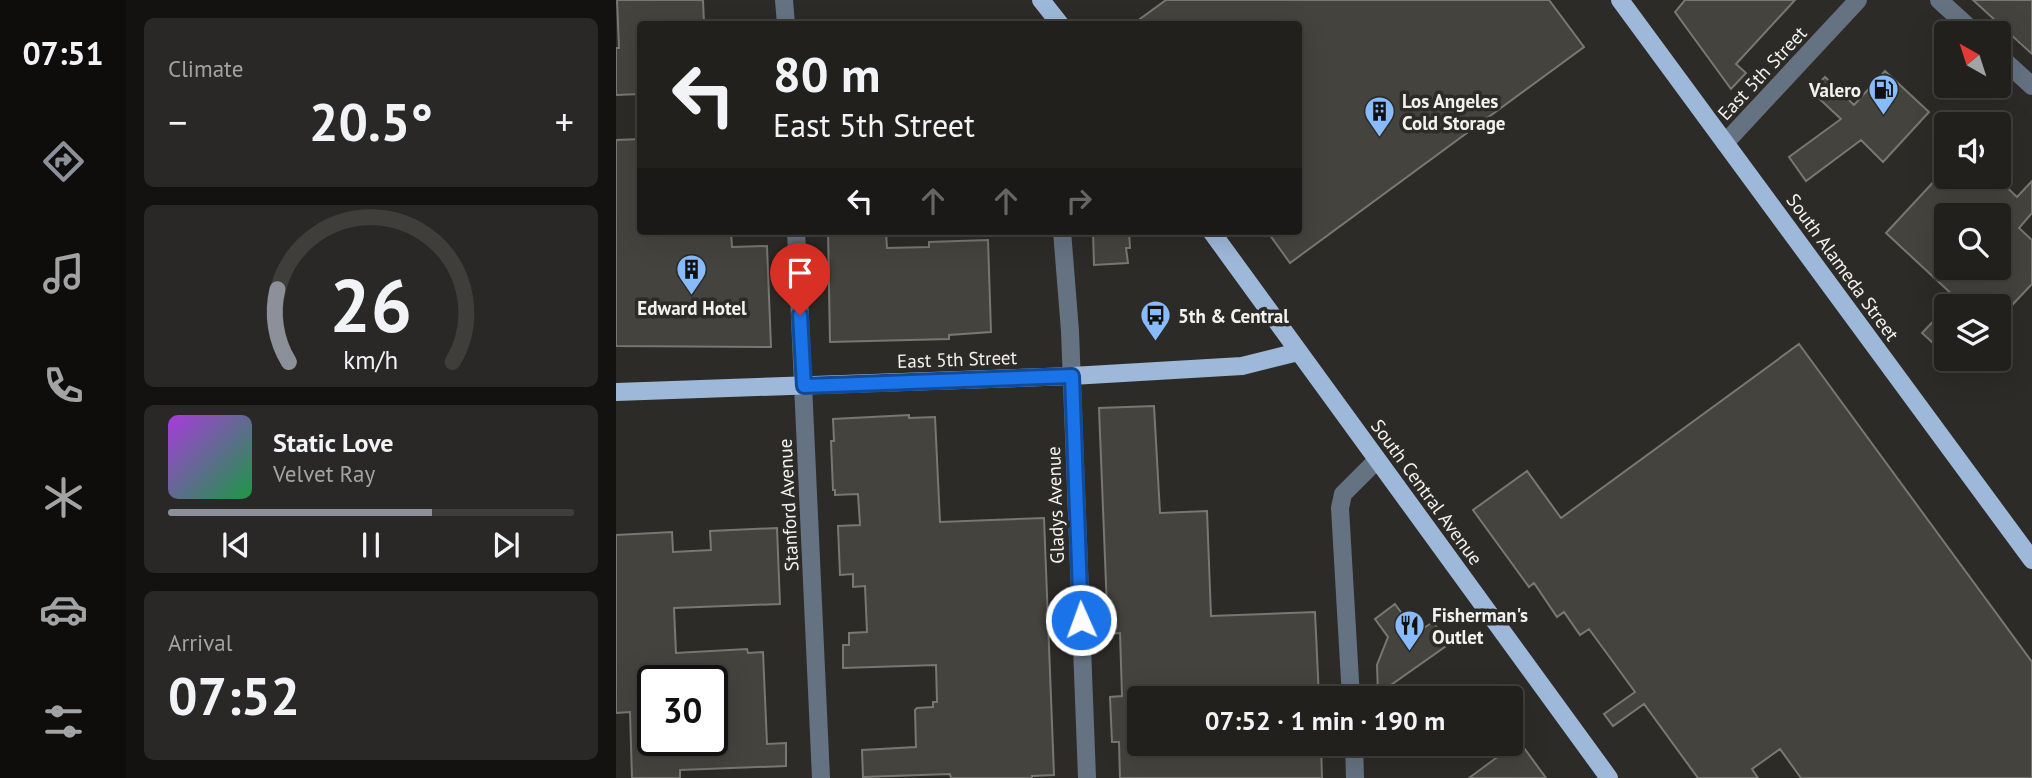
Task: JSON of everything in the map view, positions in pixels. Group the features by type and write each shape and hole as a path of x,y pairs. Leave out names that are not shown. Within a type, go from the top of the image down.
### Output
{"main road":[{"path":"1041,0 1056,21"},
{"name":"South Alameda Street","path":"1620,0 2032,560"},
{"name":"South Central Avenue","path":"1214,235 1609,778"},
{"name":"East 5th Street","path":"616,392 1072,376 1242,366 1298,352"}],"street":[{"path":"784,0 786,21"},
{"name":"East 5th Street","path":"1725,143 1858,0"},
{"path":"1939,0 1962,21"},
{"path":"2011,67 2032,86"},
{"name":"Stanford Avenue","path":"796,235 821,778"},
{"name":"Gladys Avenue","path":"1062,235 1072,376 1087,778"},
{"path":"1350,686 1340,508 1343,494 1377,460"},
{"path":"1354,756 1355,778"}],"building":[{"path":"617,0 703,0 704,21 637,21 637,94 616,95 616,48 619,48"},
{"name":"Los Angeles Cold Storage","path":"1166,0 1549,0 1584,47 1290,263 1270,235 1302,235 1302,21 1137,21"},
{"path":"1685,0 1795,0 1736,64 1746,73 1731,89 1675,12"},
{"path":"1973,0 2032,0 2032,54 2011,35 2011,21 1996,21"},
{"name":"Valero","path":"1885,71 1929,112 1883,162 1861,140 1806,181 1789,157 1841,119 1811,91 1825,77 1854,105"},
{"path":"637,139 637,235 731,235 732,247 767,246 771,347 616,346 616,140"},
{"path":"1934,181 1934,189 2009,189 2017,197 2032,181 2032,213 2019,228 2032,240 2032,284 2011,306 2011,294 1952,294 1937,280 2011,280 2011,203 1934,203 1934,278 1886,233"},
{"path":"828,235 886,235 887,248 929,247 929,242 988,240 991,332 949,335 949,339 830,342"},
{"path":"1093,235 1129,235 1130,248 1126,248 1128,263 1094,265"},
{"path":"1934,320 1934,344 1922,333"},
{"path":"1799,344 2032,662 2032,778 1801,778 1780,749 1752,769 1758,778 1698,778 1644,704 1613,726 1604,714 1635,692 1589,629 1580,635 1564,612 1557,617 1534,583 1529,587 1473,510 1527,471 1561,518"},
{"path":"1154,406 1160,513 1207,511 1211,616 1315,612 1318,686 1127,686 1127,756 1321,756 1322,778 1120,778 1119,742 1112,742 1110,697 1122,696 1120,633 1108,634 1099,408"},
{"path":"909,415 909,418 935,417 940,522 1044,518 1054,775 1032,778 951,778 950,774 863,777 862,750 916,747 915,710 933,707 933,702 937,702 936,665 843,668 843,645 849,645 849,633 867,632 865,586 853,587 853,574 840,575 838,526 860,525 858,494 835,495 833,490 833,419"},
{"path":"777,528 780,604 674,608 676,653 747,649 748,653 763,652 767,744 786,743 786,766 680,770 680,778 632,778 630,712 616,713 616,535 672,532 673,552 711,550 710,531"},
{"name":"Fisherman's Outlet","path":"1395,604 1416,633 1433,622 1449,644 1389,686 1378,686 1377,665 1388,637 1375,619"},
{"path":"1523,746 1546,778 1469,778 1499,756 1523,756"}],"place":[{"name":"Valero","path":"1884,117"},
{"name":"Los Angeles Cold Storage","path":"1379,139"},
{"name":"Edward Hotel","path":"692,296"},
{"name":"5th & Central","path":"1155,343"},
{"name":"Fisherman's Outlet","path":"1409,653"}],"route":[{"path":"800,315 804,386 1072,376 1081,620"}]}
